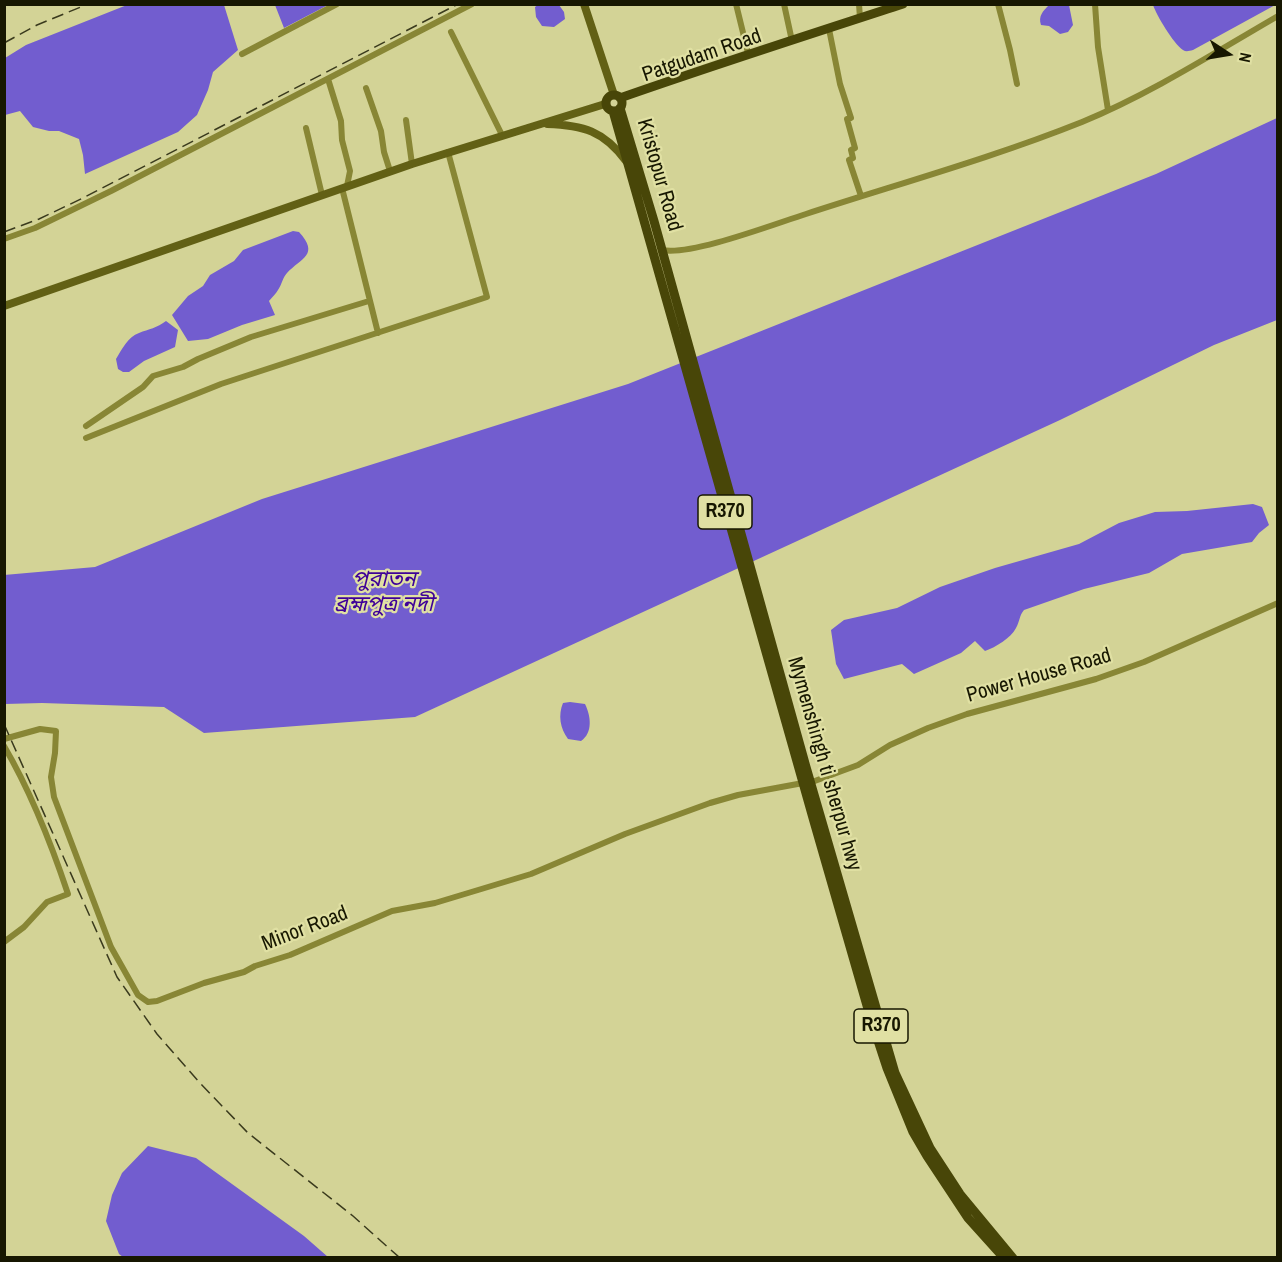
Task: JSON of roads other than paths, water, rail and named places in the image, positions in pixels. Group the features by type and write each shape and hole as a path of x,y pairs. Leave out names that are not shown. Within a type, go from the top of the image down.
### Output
{"main road":[{"name":"Kristopur Road","path":"584,4 618,103 659,252"},
{"name":"Patgudam Road","path":"618,103 748,53 792,41 903,4"},
{"name":"Patgudam Road","path":"618,103 779,48 792,41"},
{"name":"Kristopur Road","path":"618,103 627,161 659,252"},
{"path":"4,306 390,171 538,123 605,104 608,109 618,103"},
{"path":"538,123 571,125 591,130 612,143 627,161"},
{"name":"Mymenshingh ti sherpur hwy","path":"659,252 802,767 895,1073 930,1148 960,1194 1013,1257"},
{"name":"Mymenshingh ti sherpur hwy","path":"807,783 870,1016 894,1089 913,1132 948,1191 968,1218 1004,1257"}],"street":[{"path":"242,54 337,4"},
{"path":"4,239 35,228 111,191 472,4"},
{"path":"735,4 748,53"},
{"path":"784,4 792,41"},
{"path":"859,4 860,18"},
{"path":"998,4 1011,50 1017,84"},
{"path":"1095,4 1098,46 1108,110"},
{"path":"659,252 679,252 736,236 1023,144 1108,110 1186,69 1278,16"},
{"path":"829,29 840,84 851,117 847,119 855,148 851,150 853,158 849,160 861,196"},
{"path":"451,32 502,135"},
{"path":"328,79 341,121 342,140 349,164 350,171 344,187 378,333"},
{"path":"366,88 381,131 390,171"},
{"path":"406,120 412,164"},
{"path":"306,128 322,195"},
{"path":"86,438 221,384 487,297 448,152"},
{"path":"86,426 143,387 153,376 183,367 251,337 369,301"},
{"name":"Power House Road","path":"807,783 858,765 890,745 928,728 967,714 1096,679 1144,662 1278,603"},
{"name":"Minor Road","path":"4,739 40,729 56,731 51,777 54,797 111,947 138,994 147,1002 157,1001 290,955 392,911 435,903 531,874 625,834 710,803 738,795 807,783"},
{"path":"4,746 15,764 52,848 68,894 47,902 24,927 4,942"}],"water":[{"path":"275,4 328,5 284,28"},
{"path":"539,4 559,5 564,12 565,19 554,27 542,26 536,17 535,7"},
{"path":"1277,4 1193,50 1186,51 1179,47 1170,36 1153,5"},
{"path":"127,5 224,5 238,50 213,72 197,115 178,132 85,174 79,139 59,131 33,127 20,111 5,115 5,58 26,45"},
{"path":"1049,5 1069,5 1073,25 1068,32 1060,34 1049,26 1041,25 1041,16"},
{"name":"পুরাতন ব্রহ্মপুত্র নদী","path":"1277,118 1277,320 1214,345 1060,420 415,717 204,733 164,707 5,704 4,575 95,567 262,499 628,384 1156,174"},
{"path":"293,231 299,232 305,240 308,251 286,275 269,301 275,315 208,339 188,341 172,315 188,296 203,286 210,275 234,261 243,250"},
{"path":"166,321 178,330 175,347 144,361 129,372 118,369 116,359 128,340"},
{"path":"1253,504 1262,507 1269,525 1252,542 1182,554 1149,573 1084,589 1024,610 1011,635 985,651 975,641 961,653 914,674 902,664 844,679 836,664 831,630 844,620 897,608 940,587 995,568 1079,544 1119,523 1155,512"},
{"path":"563,703 585,704 589,714 588,734 581,741 568,739 562,726 560,717"},
{"path":"148,1146 196,1158 304,1236 328,1257 123,1257 119,1254 106,1221 112,1195 122,1173"}],"railway":[{"path":"4,43 37,25 88,4"},
{"path":"4,232 39,219 83,198 458,4"},
{"path":"4,724 117,977 157,1034 248,1133 353,1216 400,1258"}]}
